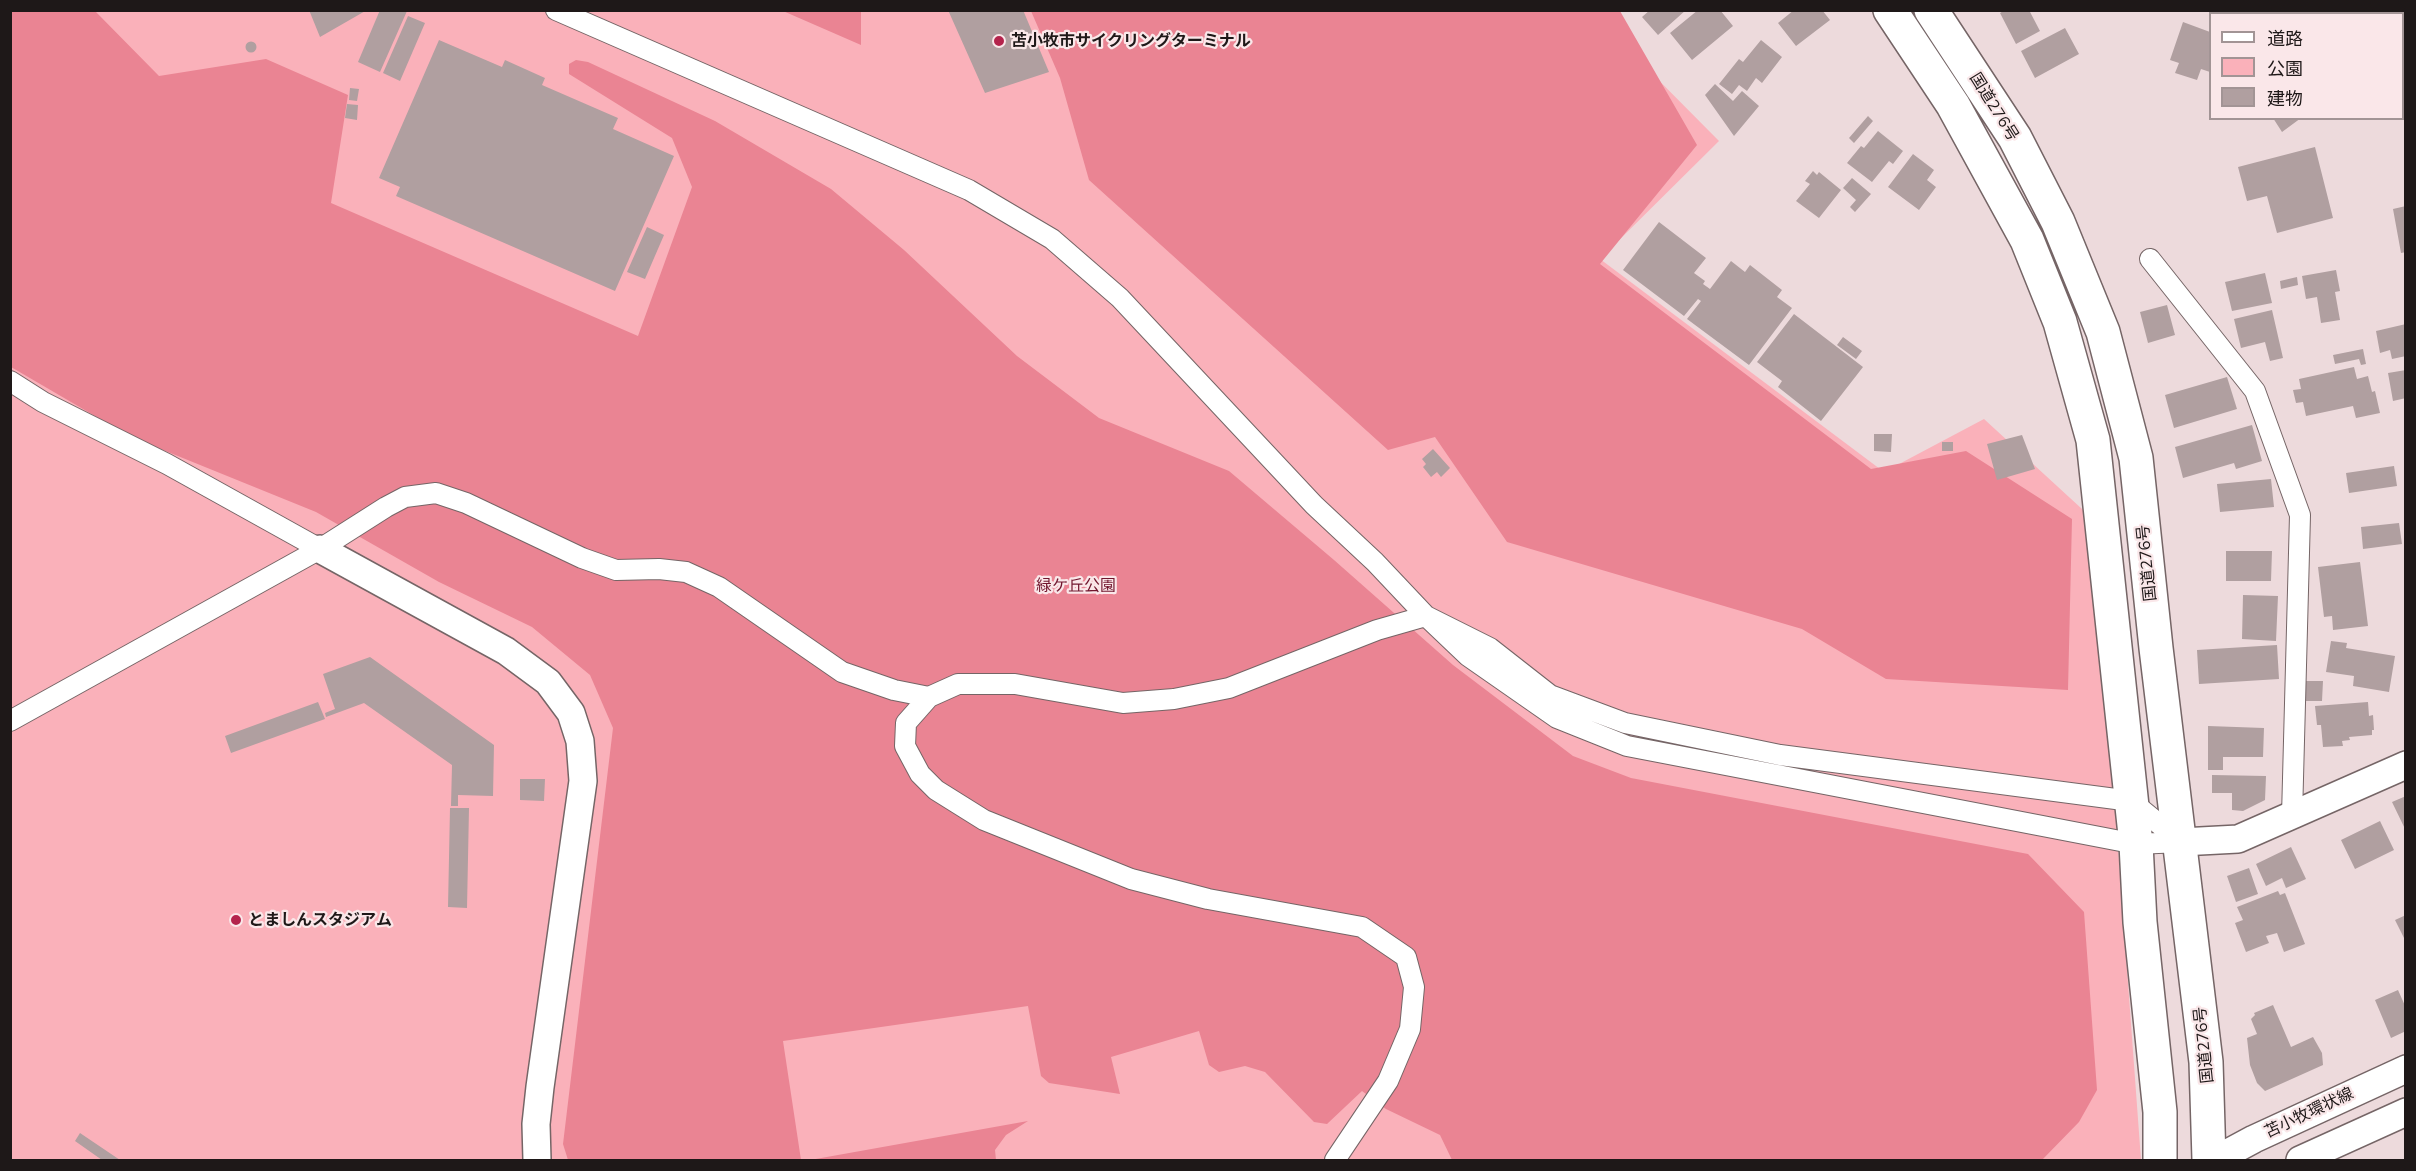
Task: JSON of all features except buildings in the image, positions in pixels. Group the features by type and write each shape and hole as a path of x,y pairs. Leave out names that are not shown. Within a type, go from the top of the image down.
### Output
{"highway":[{"name":"国道276号","path":"1890,10 1953,105 2022,230 2060,322 2093,440 2136,844 2140,922 2160,1112 2160,1161"},
{"name":"国道276号","path":"1931,10 2015,138 2058,222 2103,332 2136,458 2156,648 2208,1080 2209,1161"}],"street":[{"path":"556,10 969,190 1052,239 1120,298 1314,505 1375,561 1426,616 1468,656 1557,718 1628,746 2136,844 2238,839 2406,765"},
{"path":"2150,259 2255,391 2300,515 2292,816"},
{"path":"10,381 43,402 167,464 506,651 548,682 570,713 580,741 583,781 540,1087 536,1124 537,1161"},
{"path":"10,721 320,549 405,497 436,493 466,503 582,558 616,570 659,568 686,572 719,587 842,672 894,690 929,698"},
{"path":"1335,1161 1388,1081 1410,1029 1414,987 1406,957 1362,927 1208,899 1131,879 984,820 936,789 920,774 905,746 906,723 929,698 958,684 1015,684 1123,703 1174,699 1229,688 1377,630 1426,616 1490,648 1550,696 1625,723 1780,755 2132,801 2181,842"},
{"name":"苫小牧環状線","path":"2215,1161 2254,1139 2406,1069"},
{"path":"2300,1161 2406,1112"}],"green space":[{"name":"緑ケ丘公園","path":"10,11 1590,11 1719,141 1600,259 1884,472 1984,419 2094,520 2141,1160 11,1160"},
{"path":"11,11 95,11 159,76 266,59 348,95 331,203 638,336 692,187 672,138 569,74 569,64 576,60 588,62 715,121 831,189 904,250 1017,356 1099,418 1229,471 1453,665 1573,756 1631,778 2028,854 2084,912 2097,1090 2079,1122 2042,1160 1452,1160 1440,1135 1386,1109 1362,1091 1327,1124 1314,1122 1265,1072 1245,1066 1219,1072 1209,1065 1199,1031 1111,1057 1120,1094 1049,1083 1041,1076 1028,1006 783,1041 801,1160 568,1160 563,1144 613,728 590,675 532,627 439,582 316,512 131,437 11,367"},
{"path":"783,11 861,11 861,45"},
{"path":"1031,11 1620,11 1697,145 1600,264 1871,469 1966,451 2072,519 2068,690 1886,679 1802,629 1507,542 1435,437 1388,450 1089,180 1060,78"},
{"path":"1028,1121 1006,1135 995,1150 996,1160 810,1160"}],"place":[{"name":"苫小牧市サイクリングターミナル","path":"999,41"},
{"name":"とましんスタジアム","path":"236,920"}]}
